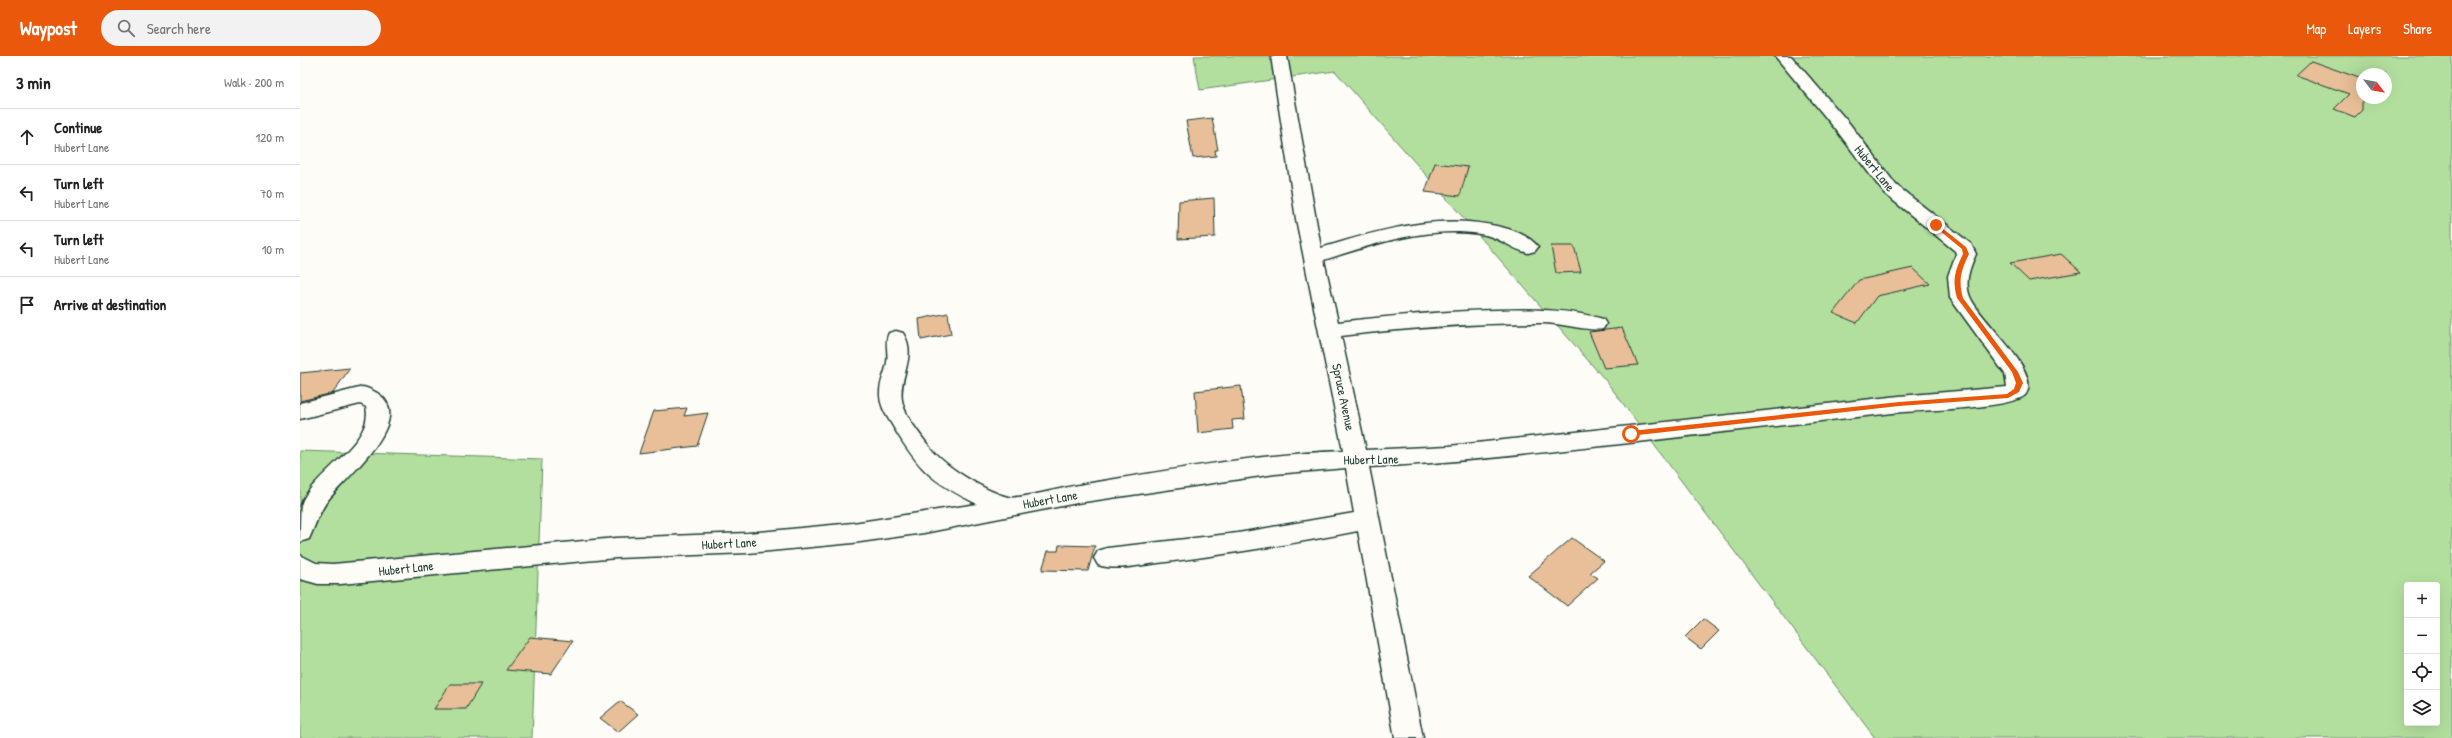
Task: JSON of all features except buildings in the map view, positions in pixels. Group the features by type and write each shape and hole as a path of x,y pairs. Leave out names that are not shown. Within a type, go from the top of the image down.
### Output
{"street":[{"name":"Spruce Avenue","path":"1279,56 1305,219 1356,460 1409,738"},
{"name":"Hubert Lane","path":"300,565 303,569 317,574 355,573 616,548 756,542 853,533 1077,494 1276,465 1326,460 1356,460 1449,455 1891,405 2008,396 2016,391 2019,383 2015,372 1960,298 1956,284 1959,268 1966,254 1964,248 1890,189 1843,127 1783,56"},
{"path":"1313,257 1384,236 1448,228 1476,227 1494,230 1510,235 1528,247"},
{"path":"1329,330 1441,318 1545,316 1571,318 1596,324"},
{"path":"896,338 900,350 899,364 890,388 891,402 917,447 925,458 945,475 1006,507"},
{"path":"300,411 363,395 370,397 377,408 378,420 373,433 355,457 305,508 300,532"},
{"path":"1107,558 1183,551 1277,538 1368,520"}],"green space":[{"path":"1194,56 2452,56 2452,738 1875,738 1606,381 1335,71 1200,90"},
{"path":"300,451 542,459 532,738 300,738"}],"route":[{"path":"1631,434 1899,404 2008,396 2016,391 2019,383 2015,372 1960,298 1956,284 1959,268 1966,254 1964,248 1958,241 1936,225"}]}
